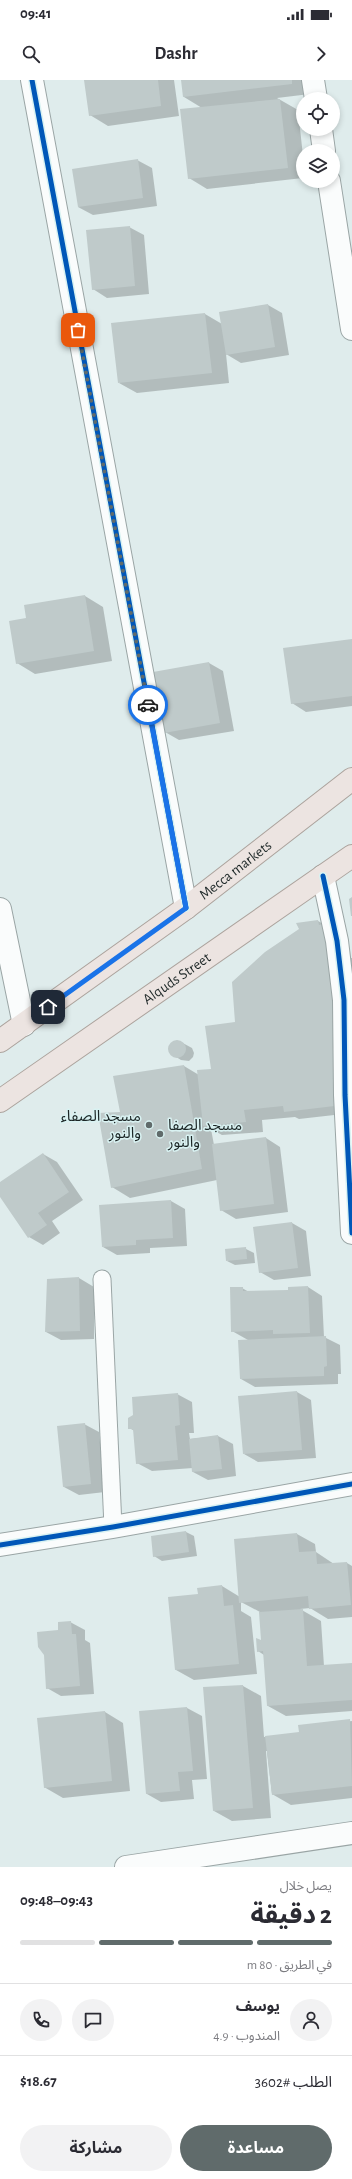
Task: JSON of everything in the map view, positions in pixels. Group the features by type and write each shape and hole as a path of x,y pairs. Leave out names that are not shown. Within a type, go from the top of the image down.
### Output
{"main road":[{"name":"Mecca markets","path":"0,1041 186,908 352,779"},
{"name":"Alquds Street","path":"0,1101 352,856"}],"street":[{"path":"32,80 186,908"},
{"path":"313,80 315,92"},
{"path":"330,188 352,329"},
{"path":"323,876 337,942 344,1000 346,1095 352,1233"},
{"path":"0,909 24,1025"},
{"path":"0,1546 113,1528 352,1484"},
{"path":"126,1867 352,1833"}],"lane":[{"path":"102,1279 113,1528"}],"building":[{"path":"84,80 158,80 161,106 89,116"},
{"path":"181,80 292,80 292,84 183,97"},
{"path":"280,99 288,168 188,179 180,109"},
{"path":"138,159 143,198 78,207 72,169"},
{"path":"130,226 135,286 92,290 86,230"},
{"path":"268,304 275,347 226,355 219,312"},
{"path":"205,313 212,373 118,383 111,323"},
{"path":"85,595 94,651 16,664 9,621 26,618 24,605"},
{"path":"352,639 352,696 291,704 283,648"},
{"path":"209,662 220,723 164,733 153,672"},
{"path":"352,897 352,916 351,916 349,899"},
{"path":"318,920 319,925 327,923 337,1038 333,1039 343,1105 284,1112 283,1106 244,1110 246,1122 203,1126 197,1070 211,1069 205,1026 235,1022 232,982 265,952 299,929 296,923"},
{"path":"177,1040 183,1043 186,1049 183,1055 177,1058 171,1055 168,1049 171,1043"},
{"path":"184,1065 202,1169 111,1188 98,1113 120,1112 113,1076"},
{"path":"266,1137 274,1204 220,1211 212,1144"},
{"path":"43,1153 69,1192 38,1213 47,1225 28,1238 0,1197 0,1182"},
{"path":"171,1200 173,1238 136,1240 136,1245 102,1247 99,1205"},
{"path":"292,1222 298,1268 259,1273 253,1227"},
{"path":"246,1247 247,1259 226,1261 225,1249"},
{"path":"79,1277 80,1331 45,1332 47,1279"},
{"path":"308,1286 310,1333 273,1334 273,1330 231,1332 230,1287 243,1287 243,1291 288,1290 288,1287"},
{"path":"326,1336 327,1366 324,1367 324,1376 240,1379 238,1340"},
{"path":"297,1391 302,1450 243,1454 238,1396"},
{"path":"178,1393 180,1425 175,1426 178,1460 136,1464 133,1429 128,1429 128,1418 133,1415 132,1397"},
{"path":"85,1423 91,1484 63,1487 57,1426"},
{"path":"218,1435 222,1469 192,1472 189,1439"},
{"path":"186,1531 189,1552 153,1557 151,1536"},
{"path":"297,1533 299,1552 316,1551 317,1564 347,1562 351,1605 309,1609 308,1596 239,1603 234,1539"},
{"path":"222,1585 224,1606 233,1605 239,1664 175,1670 168,1597 198,1594 197,1588"},
{"path":"303,1609 307,1666 352,1663 352,1700 267,1706 263,1651 257,1652 256,1638 261,1640 259,1612"},
{"path":"71,1621 72,1634 76,1634 80,1686 46,1689 44,1655 38,1647 37,1632 58,1630 58,1622"},
{"path":"243,1685 253,1808 213,1811 203,1687"},
{"path":"187,1707 193,1771 178,1772 180,1791 146,1794 139,1711"},
{"path":"105,1711 112,1781 44,1788 37,1718"},
{"path":"350,1719 352,1786 272,1795 265,1736 299,1732 298,1725"}],"cycle path":[{"path":"32,80 186,908"},
{"path":"323,876 337,941 344,1000 345,1095 352,1233"},
{"path":"0,1545 113,1527 352,1484"}],"way so far":[{"path":"78,330 148,705"}],"place":[{"name":"مسجد الصفاء والنور","path":"149,1125"},
{"name":"مسجد الصفا والنور","path":"160,1134"}],"route":[{"path":"48,1007 186,908 148,705"}]}
